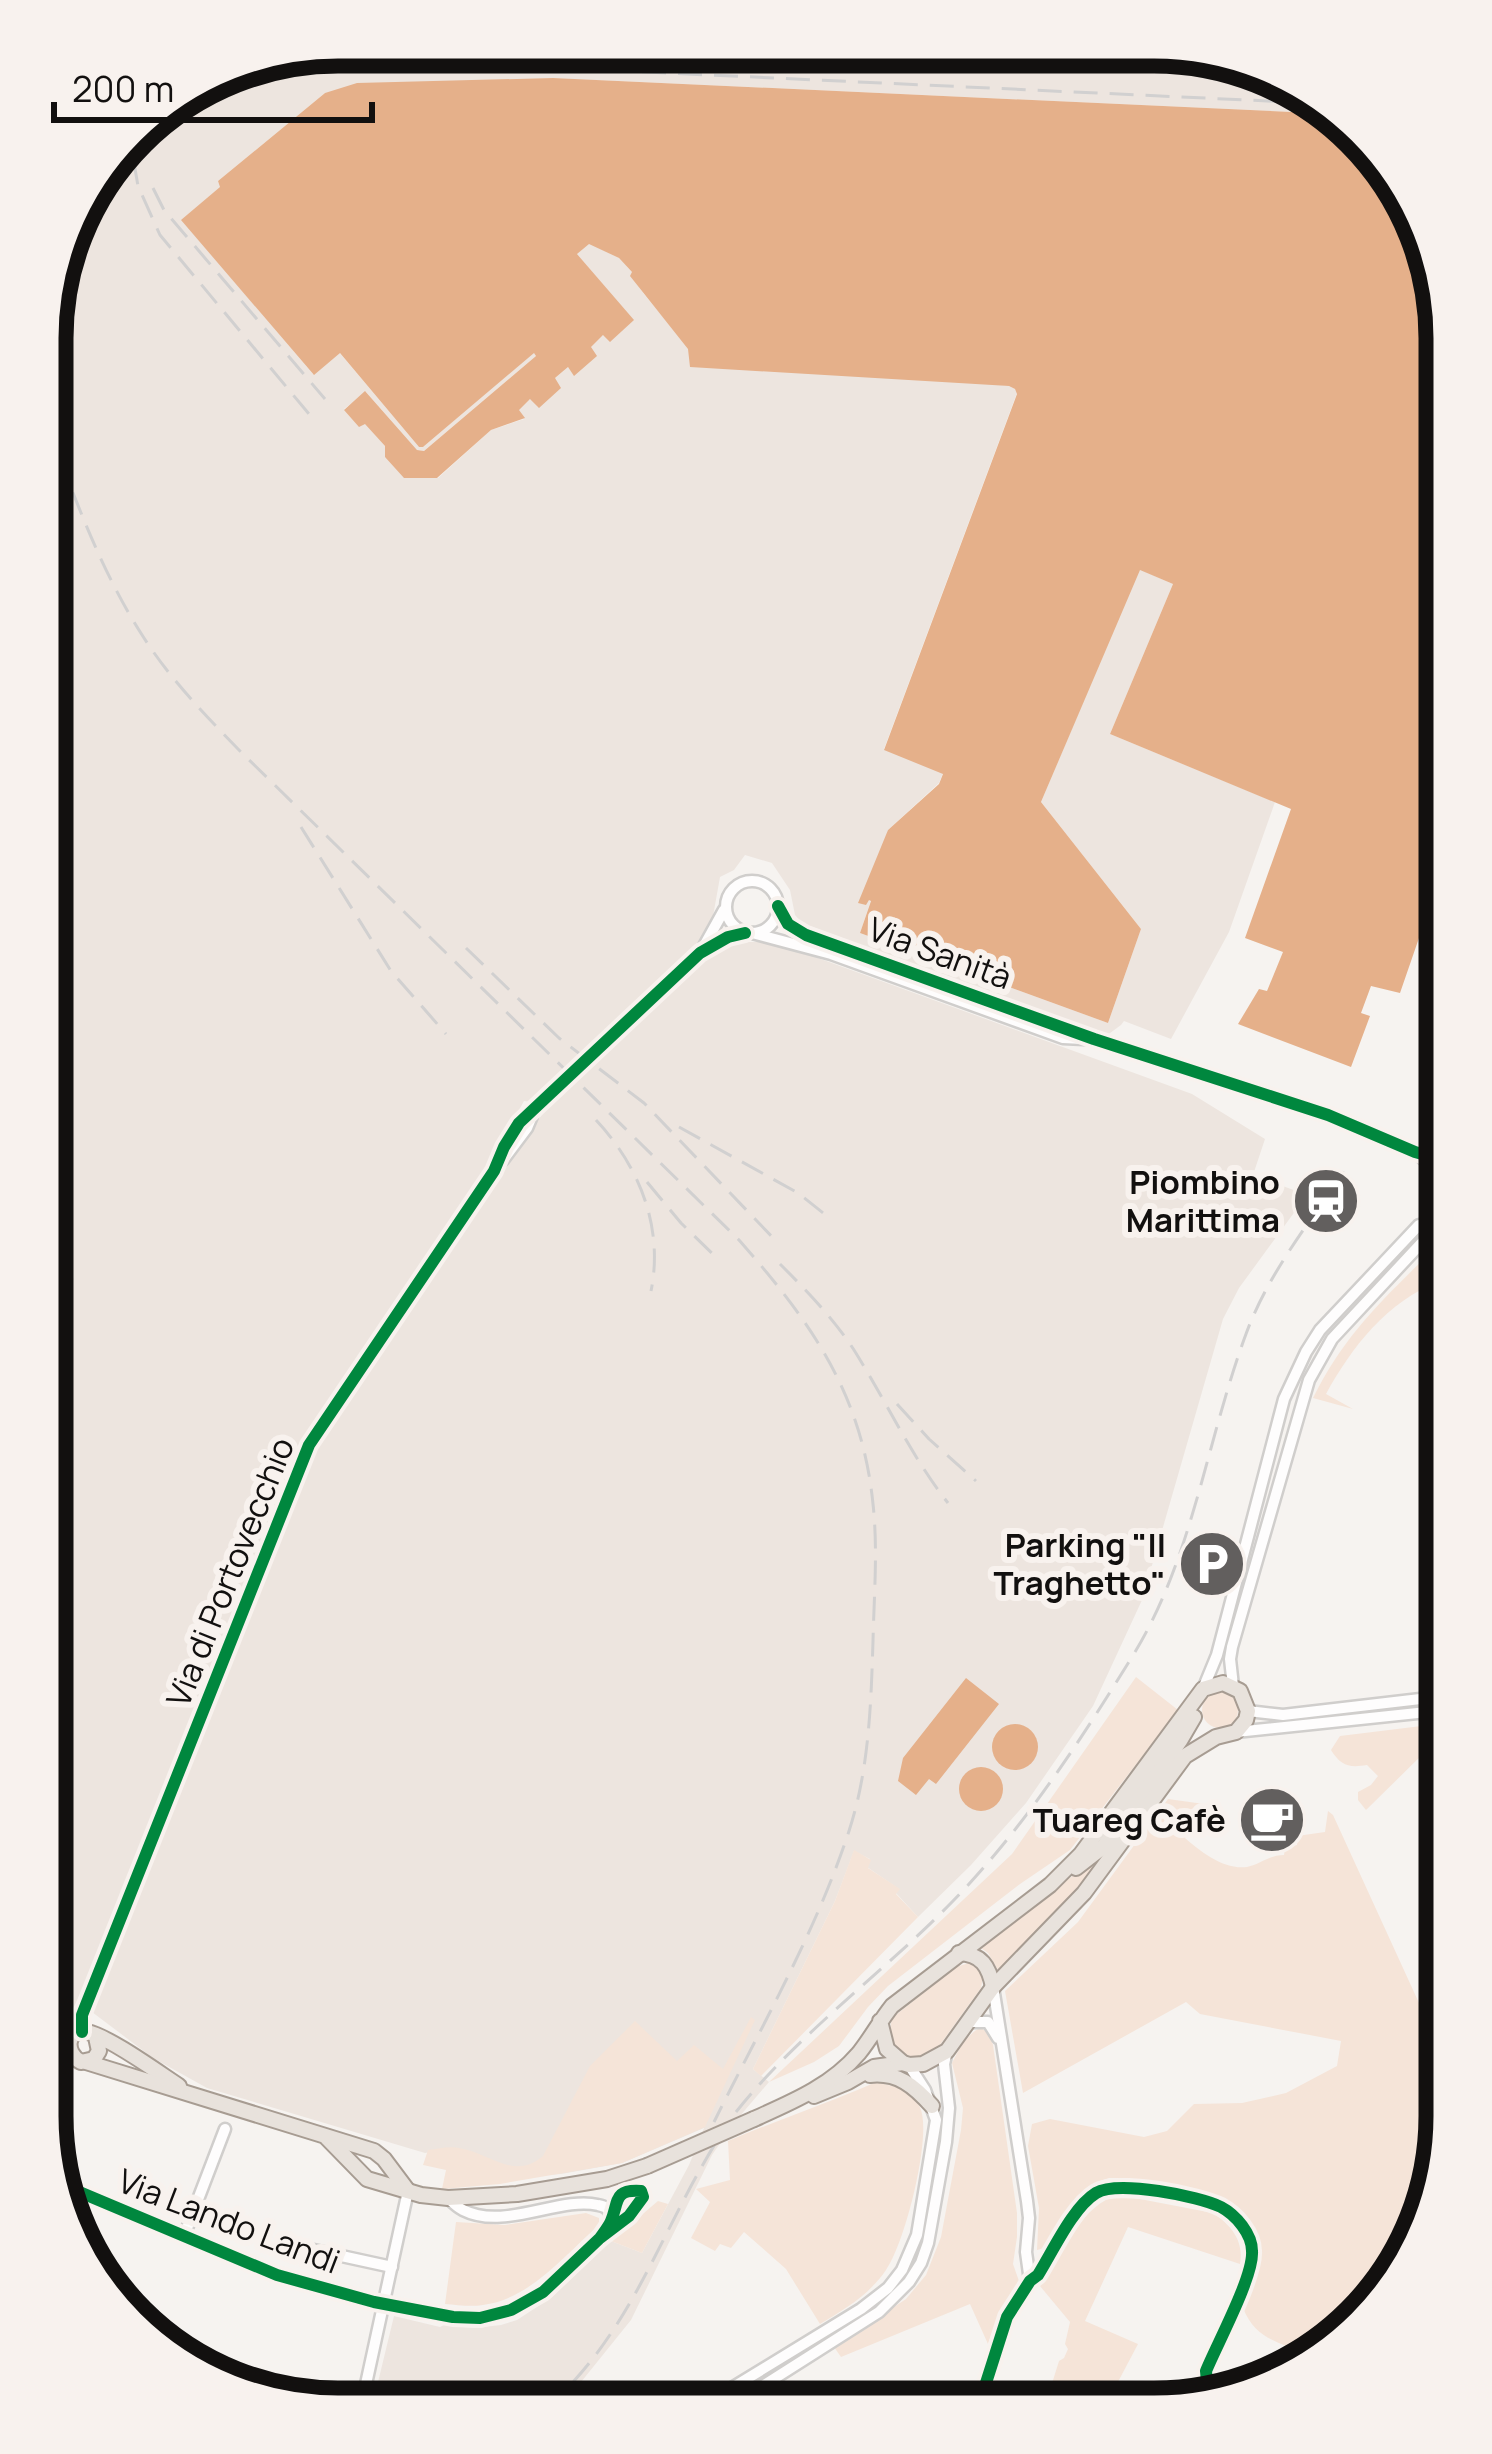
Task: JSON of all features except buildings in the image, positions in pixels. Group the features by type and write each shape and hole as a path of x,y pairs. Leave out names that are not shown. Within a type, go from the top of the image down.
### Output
{"main road":[{"path":"323,2135 367,2179 448,2198 607,2179 797,2099 844,2068 906,1994 1056,1880 1082,1854 1194,1711 1203,1689 1213,1684 1233,1686 1244,1696 1246,1720 1236,1732 1216,1737 1185,1756 1084,1893 994,1988 947,2051 931,2062 874,2066 848,2082"},
{"path":"1194,1711 1202,1730 1216,1737"},
{"path":"958,1954 979,1957 990,1971 994,1988"},
{"path":"880,2020 887,2049 906,2064"},
{"name":"Via di Portovecchio","path":"82,2037 99,2051 84,2062"},
{"path":"82,2037 70,2055 84,2062 367,2148 384,2159 408,2192"},
{"path":"66,2056 82,2037"},
{"path":"82,2037 140,2060 188,2092"},
{"path":"66,2076 84,2062"},
{"path":"797,2099 873,2074 913,2085 932,2106"},
{"path":"354,2165 367,2148"}],"street":[{"name":"Via Sanità","path":"725,907 733,889 751,880 770,887 788,924 806,934 1094,1040 1328,1114 1415,1152"},
{"path":"725,907 729,920 749,933 771,925 778,906"},
{"name":"Via di Portovecchio","path":"700,952 725,907"},
{"name":"Via Sanità","path":"749,933 808,948 1063,1038 1094,1040"},
{"name":"Via di Portovecchio","path":"82,2037 82,2015 310,1445 496,1166 527,1128 534,1110 700,952 728,937 749,933"},
{"path":"1415,1152 1426,1155"},
{"path":"1415,1152 1426,1161"},
{"path":"1203,1689 1217,1655 1284,1399 1300,1365 1320,1330 1426,1219"},
{"path":"1233,1686 1229,1658 1309,1381 1332,1339 1425,1240"},
{"path":"1248,1711 1283,1715 1425,1699"},
{"path":"1236,1732 1425,1712"},
{"path":"994,1988 1027,2201 1030,2281"},
{"path":"968,2022 988,2022 1000,2041"},
{"path":"759,2388 879,2312 896,2298 921,2263 933,2221 949,2118 947,2051"},
{"path":"730,2388 861,2309 902,2270 917,2235 935,2120 932,2106 906,2064"},
{"path":"184,2236 225,2129"},
{"path":"984,2388 1007,2318 1078,2210 1103,2189 1133,2186 1221,2207 1243,2228 1252,2252 1247,2274 1206,2371 1208,2383"},
{"name":"Via Lando Landi","path":"77,2191 277,2275 452,2317 495,2316 543,2292 629,2216 643,2193 636,2189 623,2193 612,2217"},
{"path":"366,2388 408,2192"},
{"path":"448,2198 461,2210 488,2216 592,2204 606,2208 612,2217 600,2238"},
{"path":"314,2250 392,2267"},
{"path":"745,2379 751,2388"}],"shaded area":[{"path":"1145,66 1224,75 1290,102 1306,113 553,78 325,93 218,181 221,187 182,220 313,374 339,352 419,447 534,352 536,356 424,451 417,450 366,392 344,409 359,426 365,423 385,446 385,457 438,478 491,430 524,419 518,410 531,398 538,407 554,379 568,367 574,375 603,335 633,320 577,254 589,243 619,258 689,349 1015,389 884,749 943,773 939,783 888,830 860,933 1108,1023 1141,929 1041,802 1139,569 1173,584 1110,734 1275,802 1229,932 1171,1039 1124,1021 1106,1036 802,923 795,915 790,890 772,863 745,855 734,870 720,877 712,922 698,942 582,1051 595,1063 723,947 737,942 774,942 1192,1094 1265,1139 1253,1175 1307,1195 1239,1288 1223,1319 1142,1600 1093,1706 1026,1803 918,1917 896,1893 899,1889 867,1867 870,1859 854,1851 835,1901 753,2069 769,2082 712,2155 631,2320 576,2388 377,2388 394,2316 440,2327 501,2325 552,2297 611,2241 642,2253 704,2128 622,2163 505,2178 452,2148 425,2153 207,2088 153,2058 92,2012 296,1492 325,1434 549,1104 524,1101 478,1185 308,1434 66,2022 66,338 75,268 102,202 122,172 159,133 202,102 251,80 320,67"},
{"path":"553,78 1306,113 1346,146 1370,172 1405,234 1421,285 1426,338 1426,919 1400,993 1371,986 1361,1013 1370,1016 1351,1067 1238,1024 1259,989 1267,991 1283,952 1245,938 1291,809 1110,734 1173,584 1140,570 1041,802 1141,929 1108,1023 860,933 871,901 858,903 888,830 939,784 943,774 884,750 1015,389 690,367 688,349 630,276 632,272 619,258 589,244 577,254 634,320 610,342 603,335 591,347 597,356 574,376 568,367 555,378 561,388 539,408 530,399 519,410 525,418 491,430 437,478 404,478 385,457 385,446 344,410 365,391 417,450 424,451 534,353 419,447 340,353 314,375 181,220 220,187 218,181 325,93 357,83"},
{"path":"1425,1258 1425,1288 1387,1313 1359,1343 1326,1394 1353,1409 1313,1398 1350,1338"},
{"path":"1136,1677 1178,1710 1070,1850 888,1986 839,2046 769,2082 1012,1854"},
{"path":"966,1678 999,1704 936,1784 929,1779 916,1795 898,1781 903,1758"},
{"path":"1220,1692 1233,1697 1238,1710 1233,1723 1220,1728 1207,1723 1202,1710 1207,1697"},
{"path":"1015,1724 1031,1731 1038,1747 1031,1763 1015,1770 999,1763 992,1747 999,1731"},
{"path":"1425,1726 1425,1752 1366,1810 1358,1792 1378,1776 1367,1765 1350,1766 1338,1760 1331,1750 1340,1736"},
{"path":"1187,1739 1191,1741 1070,1900 998,1970 978,1946 1101,1855"},
{"path":"981,1767 997,1773 1003,1789 997,1805 981,1811 965,1805 959,1789 965,1773"},
{"path":"1168,1799 1204,1804 1185,1838 1213,1859 1238,1867 1284,1855 1285,1847 1297,1845 1297,1836 1325,1832 1328,1811 1333,1815 1425,2016 1425,2134 1412,2203 1380,2267 1346,2308 1294,2349 1269,2338 1248,2319 1243,2308 1257,2271 1252,2268 1259,2250 1257,2236 1223,2198 1109,2178 1080,2194 1044,2248 1037,2250 1039,2208 1028,2146 1032,2124 1050,2119 1144,2137 1167,2131 1194,2104 1242,2103 1286,2093 1337,2066 1341,2041 1200,2014 1186,2002 1023,2093 1005,1991 1078,1922"},
{"path":"854,1850 871,1860 868,1868 900,1889 896,1894 918,1917 761,2076 753,2069 835,1901"},
{"path":"969,1963 981,1973 981,1988 937,2049 917,2056 901,2053 892,2039 892,2018 956,1967"},
{"path":"751,2017 755,2020 705,2127 622,2163 500,2184 442,2189 446,2170 423,2165 428,2150 447,2147 512,2166 543,2156 590,2066 635,2021 677,2061 694,2045 723,2069"},
{"path":"980,2028 989,2032 993,2045 1017,2213 1013,2264 1019,2281 1015,2296 998,2317 988,2344 970,2304 841,2357 834,2347 906,2299 926,2275 941,2237 961,2130 963,2108 952,2063"},
{"path":"876,2082 908,2090 921,2111 922,2148 914,2194 886,2270 864,2294 820,2324 786,2269 744,2232 731,2248 720,2244 715,2251 691,2238 710,2202 696,2189 730,2180 728,2141"},
{"path":"1119,2195 1213,2213 1235,2235 1240,2264 1128,2227 1085,2321 1138,2344 1115,2388 1051,2388 1068,2349 1070,2322 1040,2286 1083,2219"},
{"path":"658,2201 668,2204 642,2253 611,2241"},
{"path":"586,2213 599,2218 599,2225 531,2285 483,2305 445,2304 456,2222 505,2225"}],"railway":[{"path":"569,67 1290,102"},
{"path":"135,157 138,186 160,235 309,414"},
{"path":"153,188 164,210 325,399"},
{"path":"66,473 115,587 177,683 241,752 739,1240 810,1330 844,1393 867,1464 875,1538 871,1689 861,1785 821,1906 714,2122"},
{"path":"301,827 391,971 446,1034"},
{"path":"466,948 559,1038 644,1103 777,1242"},
{"path":"596,1120 625,1157 644,1199 654,1244 651,1291"},
{"path":"679,1127 798,1193 832,1220"},
{"path":"736,2112 786,2056 978,1874 1094,1718 1135,1652 1171,1577 1255,1312 1290,1249 1345,1170"},
{"path":"647,1182 720,1261"},
{"path":"66,1247 72,1280"},
{"path":"780,1264 846,1338 948,1503"},
{"path":"897,1404 976,1481"},
{"path":"567,2388 623,2315 715,2144"}],"cycle path":[{"path":"778,906 788,924 806,935 1094,1039 1328,1115 1426,1155"},
{"path":"82,2032 82,2015 309,1445 494,1171 519,1123 700,953 745,933"},
{"path":"984,2388 1007,2317 1071,2219 1096,2193 1122,2188 1178,2194 1221,2207 1249,2238 1251,2262 1206,2371 1208,2383"},
{"path":"77,2191 277,2275 374,2302 453,2317 480,2318 511,2310 543,2292 600,2238"},
{"path":"641,2191 643,2197 629,2216 600,2238 621,2195 641,2191"}],"place":[{"name":"Piombino Marittima","path":"1326,1201"},
{"name":"Parking \"Il Traghetto\"","path":"1212,1564"},
{"name":"Tuareg Cafè","path":"1272,1820"}]}
